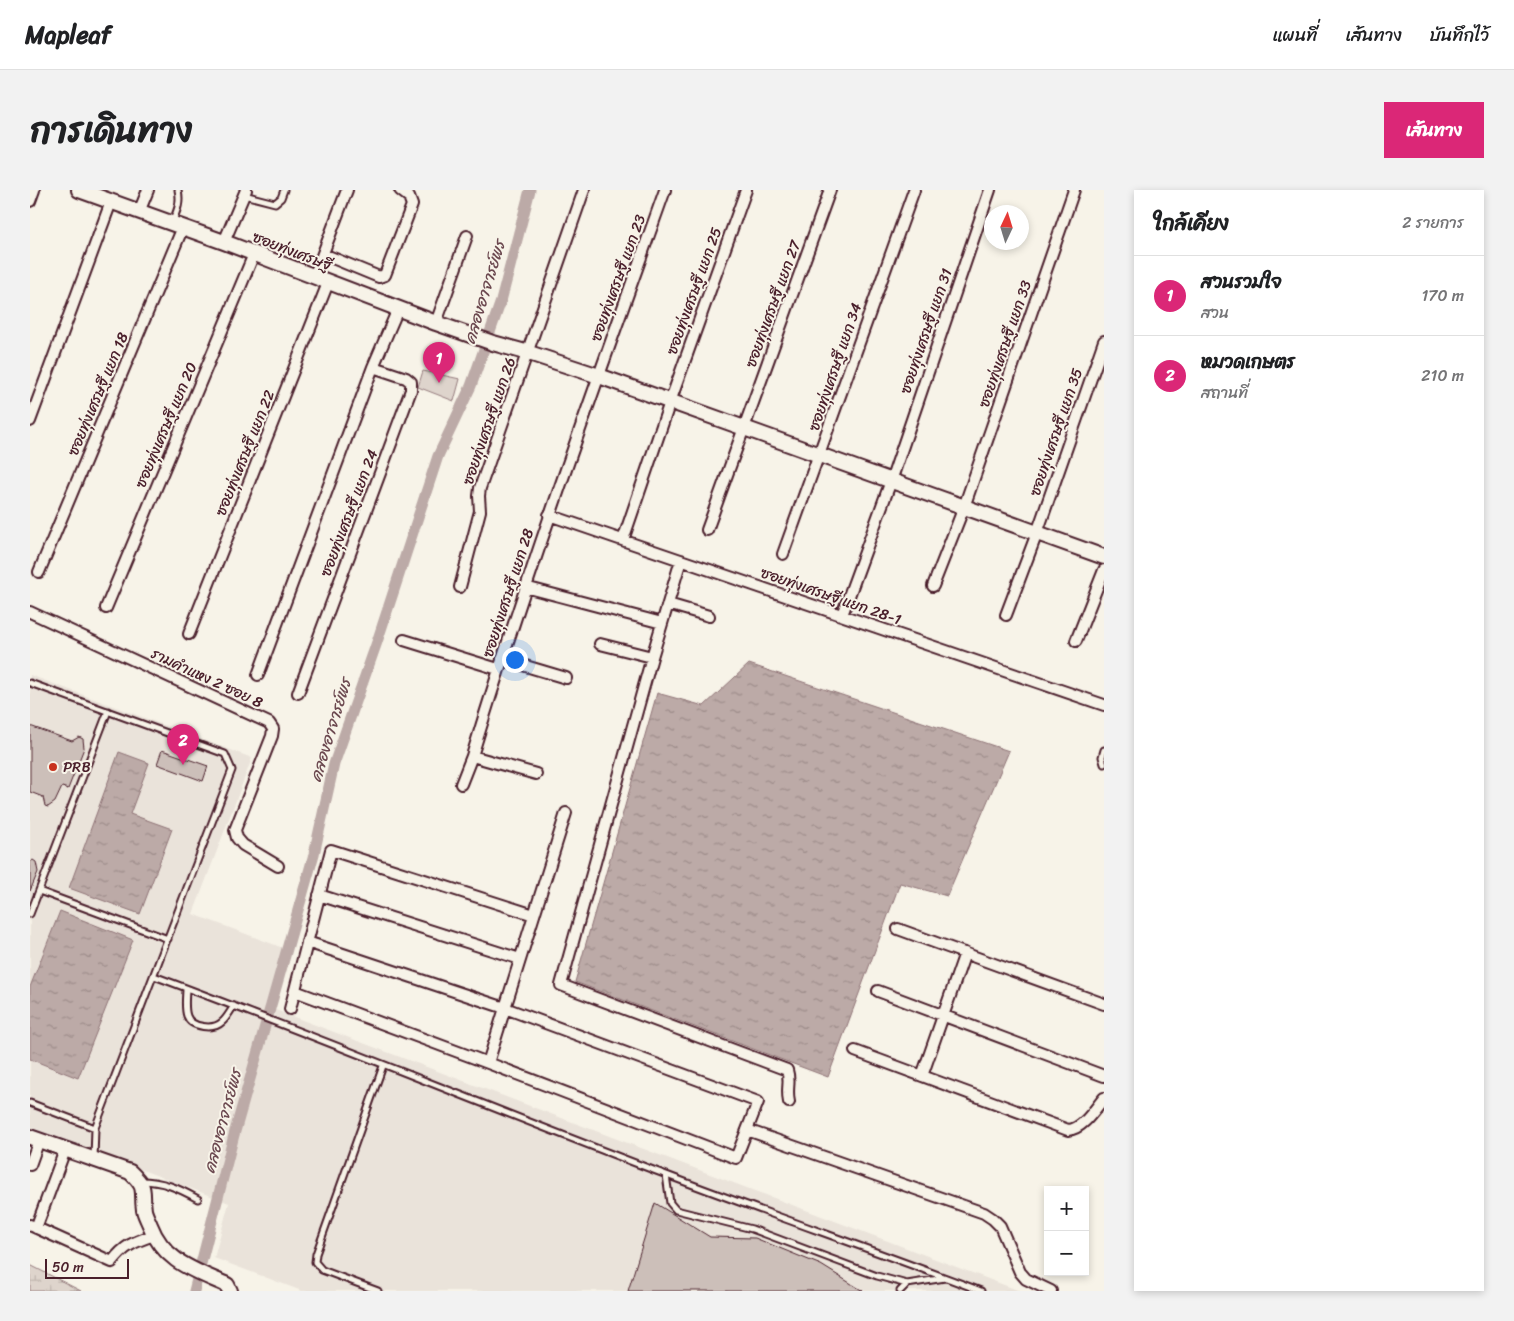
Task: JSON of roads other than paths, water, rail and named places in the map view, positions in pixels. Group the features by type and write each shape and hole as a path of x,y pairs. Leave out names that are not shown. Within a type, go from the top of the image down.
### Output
{"main road":[{"name":"ซอยทุ่งเศรษฐี","path":"79,190 224,242 488,342 529,353 598,376 1104,557"},
{"path":"34,1138 94,1161 130,1172 140,1181 144,1193 144,1211 154,1235 164,1250 182,1265 208,1276 225,1289"}],"street":[{"path":"30,201 34,190"},
{"path":"140,212 148,190"},
{"path":"314,277 347,190"},
{"path":"323,254 379,276 386,275 412,205 409,197 400,190"},
{"name":"ซอยทุ่งเศรษฐี แยก 26","path":"460,587 480,511 478,496 480,488 529,353 584,190"},
{"name":"ซอยทุ่งเศรษฐี แยก 23","path":"598,376 665,190"},
{"name":"ซอยทุ่งเศรษฐี แยก 25","path":"623,540 746,190"},
{"name":"ซอยทุ่งเศรษฐี แยก 27","path":"707,530 830,190"},
{"name":"ซอยทุ่งเศรษฐี แยก 34","path":"783,554 820,456 914,190"},
{"name":"ซอยทุ่งเศรษฐี แยก 31","path":"842,615 891,481 990,190"},
{"name":"ซอยทุ่งเศรษฐี แยก 33","path":"933,586 964,507 1074,190"},
{"path":"224,242 245,193"},
{"path":"30,421 111,202"},
{"name":"ซอยทุ่งเศรษฐี แยก 18","path":"39,572 178,226"},
{"path":"436,323 467,236"},
{"name":"ซอยทุ่งเศรษฐี แยก 20","path":"106,608 254,254"},
{"name":"ซอยทุ่งเศรษฐี แยก 22","path":"189,634 328,282"},
{"name":"ซอยทุ่งเศรษฐี แยก 24","path":"258,675 373,367 398,309"},
{"name":"ซอยทุ่งเศรษฐี แยก 35","path":"1006,615 1037,533 1104,341"},
{"name":"ซอยทุ่งเศรษฐี แยก 24","path":"298,693 411,390 411,382 406,378 373,367"},
{"name":"ซอยทุ่งเศรษฐี แยก 28","path":"462,784 549,515 598,376"},
{"name":"ซอยทุ่งเศรษฐี แยก 28-1","path":"549,515 1104,705"},
{"path":"681,560 560,985 787,1070 790,1078 786,1091 789,1102"},
{"path":"1076,641 1104,570"},
{"path":"525,587 662,623"},
{"path":"668,604 709,616"},
{"name":"รามคำแหง 2 ซอย 8","path":"30,612 269,723 273,729 272,736 235,830 237,838 243,845 278,866"},
{"path":"404,640 566,678"},
{"path":"600,644 652,658"},
{"path":"472,756 536,774"},
{"path":"488,1063 566,812"},
{"path":"290,1009 331,850 534,915"},
{"path":"319,895 520,959"},
{"path":"898,929 1104,1004"},
{"path":"294,991 736,1158 758,1102 505,1008 307,942"},
{"path":"922,1076 965,953"},
{"path":"878,991 1104,1076"},
{"path":"854,1051 1068,1130 1075,1130 1081,1125 1104,1098"},
{"path":"748,1130 984,1213 1000,1226 1020,1272 1026,1279 1051,1291"},
{"path":"30,1165 34,1138"},
{"path":"65,1150 33,1227 112,1262 128,1244 154,1235"}],"lane":[{"path":"178,190 180,198 178,226"},
{"path":"245,193 275,203 282,198 284,190"},
{"path":"30,683 225,754 232,770 95,1128 94,1161"},
{"path":"30,914 108,711"},
{"path":"1104,750 1102,757 1104,764"},
{"path":"39,891 168,939"},
{"path":"154,976 285,1025 383,1066 666,1175 981,1291"},
{"path":"186,988 186,1016 191,1023 198,1026 211,1026 222,1023 234,1006"},
{"path":"378,1291 322,1270 316,1262 316,1254 383,1066"},
{"path":"30,1104 95,1128"},
{"path":"666,1175 670,1203 676,1210 752,1229 877,1276 907,1284 946,1278"},
{"path":"140,1181 158,1181 180,1189 198,1199"},
{"path":"900,1291 907,1284"}],"water":[{"path":"749,664 1009,751 947,896 900,883 828,1077 575,982 657,693 704,706"},
{"path":"119,752 149,763 130,814 172,829 140,914 69,888"},
{"path":"60,911 133,940 78,1078 30,1059 30,987"}],"waterway":[{"name":"คลองอาจารย์พร","path":"194,1291 234,1135 314,854 334,764 377,642 438,456 471,386 501,301 530,190"}],"place":[{"name":"สวนรวมใจ","path":"439,383"},
{"name":"หมวดเกษตร","path":"183,765"},
{"name":"PRB","path":"53,767"}]}
